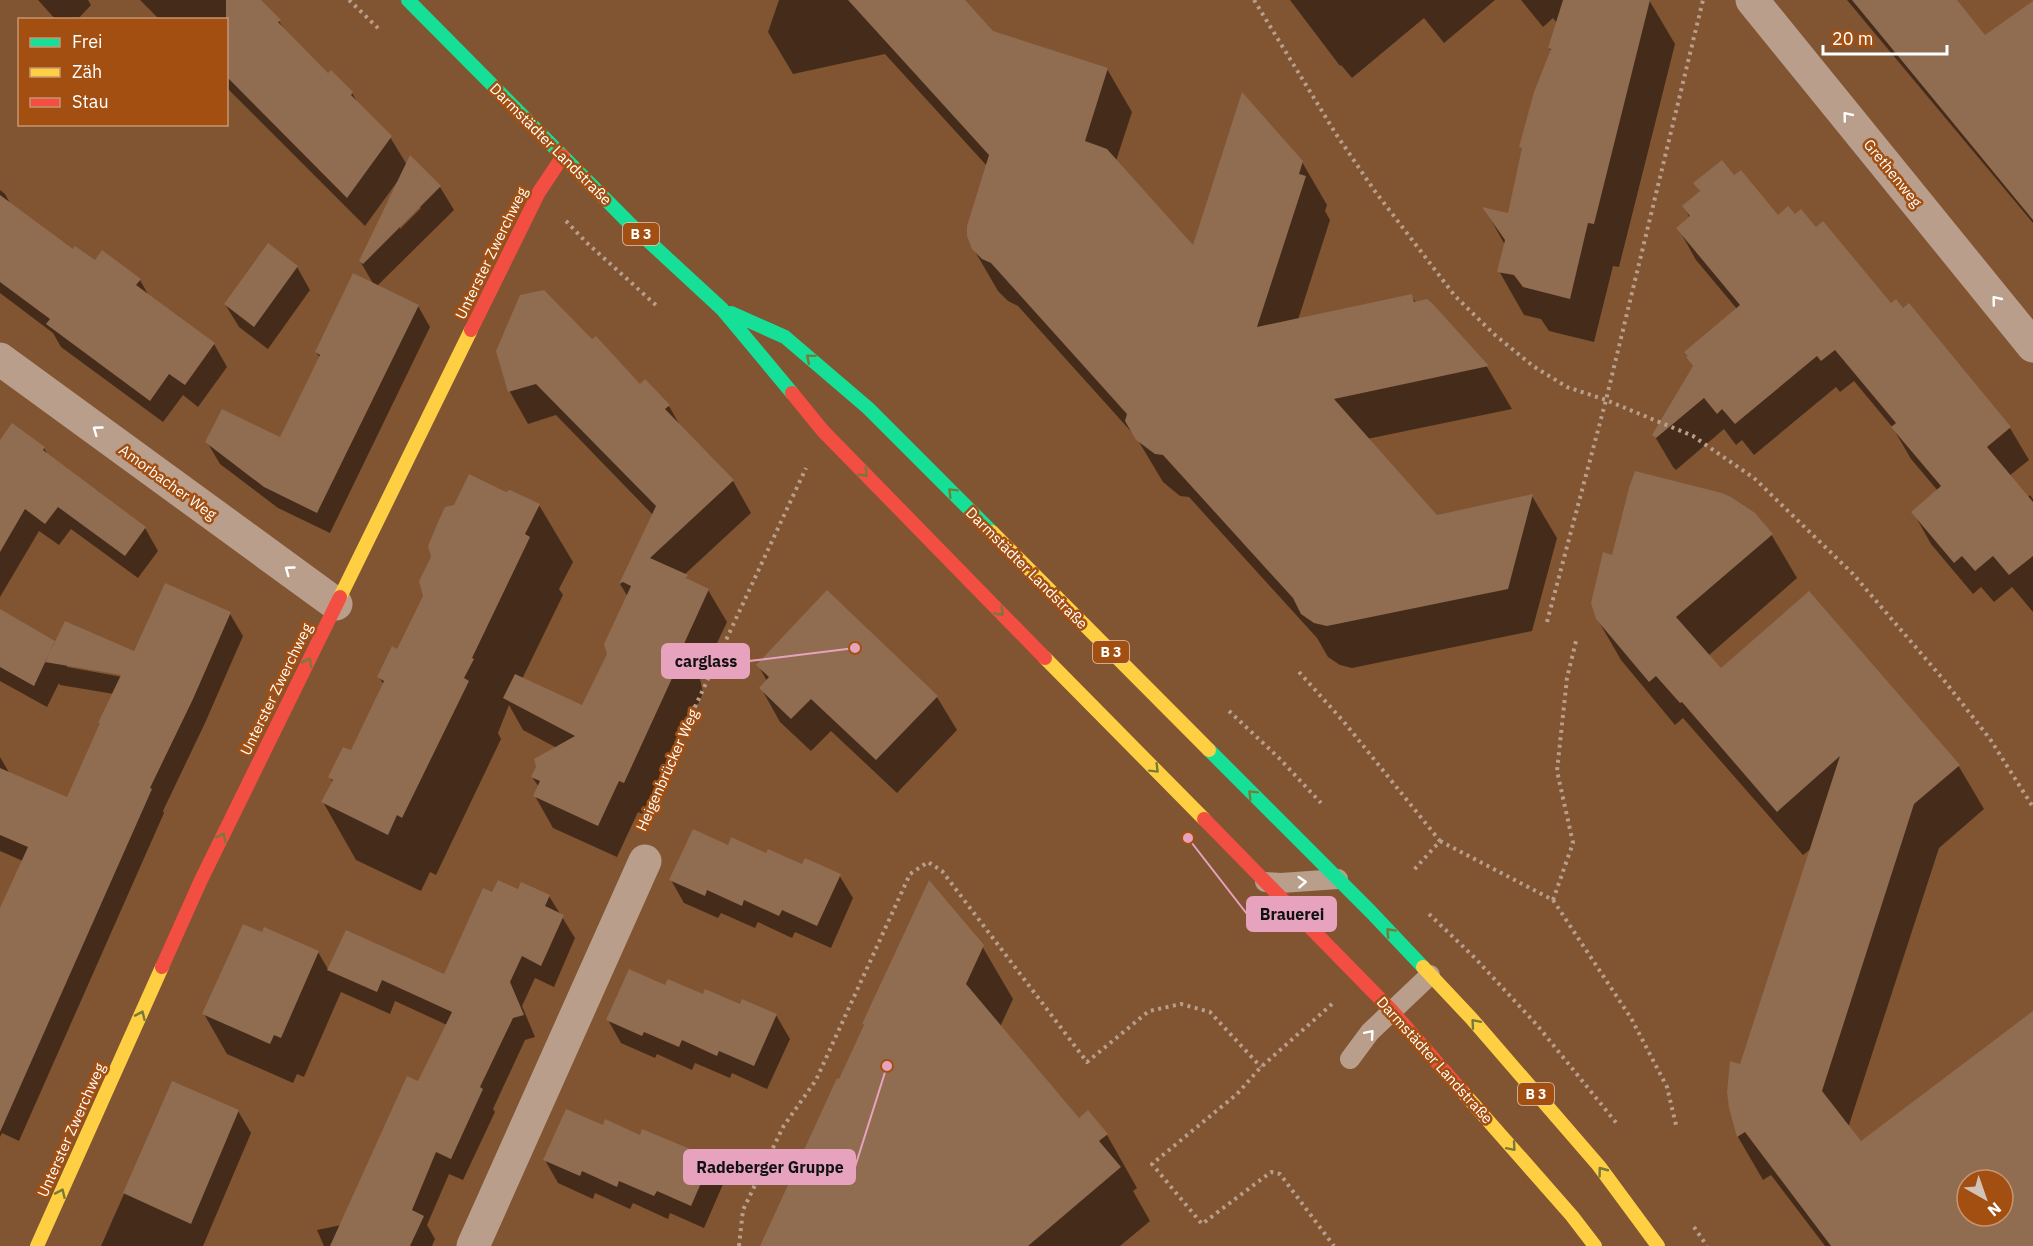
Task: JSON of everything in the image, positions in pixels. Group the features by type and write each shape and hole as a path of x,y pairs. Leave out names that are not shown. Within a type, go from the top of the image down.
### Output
{"main road":[{"name":"Darmstädter Landstraße","path":"408,0 664,256 723,309 823,431 1393,1012 1572,1216 1595,1246"},
{"name":"Unterster Zwerchweg","path":"37,1246 201,880 539,192 563,156"},
{"name":"Darmstädter Landstraße","path":"723,309 785,338 868,408 1338,879 1471,1018 1599,1166 1658,1246"}],"street":[{"name":"Grethenweg","path":"1752,0 2033,346"},
{"name":"Amorbacher Weg","path":"0,359 336,604"},
{"path":"473,1246 645,861"}],"lane":[{"path":"1265,882 1338,879"},
{"path":"1350,1059 1370,1032 1430,975"}],"path":[{"path":"1254,0 1311,96 1374,190 1455,296 1495,335 1533,366 1567,387 1606,400 1693,436 1761,485 1853,574 1936,670 1990,739 2033,807"},
{"path":"1547,622 1606,400 1703,0"},
{"name":"Heigenbrücker Weg","path":"645,861 637,832 809,460"},
{"path":"1553,900 1573,843 1557,771 1567,678 1576,641"},
{"path":"1299,672 1344,722 1440,841 1553,900 1631,1018 1667,1087 1676,1125"},
{"path":"1412,872 1440,841"},
{"path":"739,1246 743,1210 783,1127 816,1080 910,874 928,862 942,872 1087,1062 1149,1011 1181,1004 1210,1012 1261,1067"},
{"path":"1334,1246 1280,1174 1271,1172 1202,1224 1152,1164 1237,1094 1261,1067 1339,998"}],"building":[{"path":"226,0 261,0 281,20 278,22 328,73 331,70 353,92 351,95 392,136 347,198 228,78 228,18 226,18"},
{"path":"848,0 965,0 993,31 1108,68 1085,141 1107,149 1193,245 1242,92 1303,161 1299,174 1306,176 1257,327 1412,294 1414,302 1427,299 1432,303 1489,366 1334,399 1437,515 1533,494 1508,589 1327,626 1314,623 1301,614 1293,598 1163,455 1155,454 1136,440 1125,421 1127,414 991,263 982,259 972,249 967,236 967,226 989,155"},
{"path":"1563,0 1650,0 1594,224 1588,223 1570,299 1523,287 1514,275 1497,272 1505,240 1482,207 1508,213 1522,148 1519,147 1534,92 1551,49 1548,48"},
{"path":"1852,0 1957,0 1985,35 2033,1 2033,220"},
{"path":"410,155 441,186 363,264 359,261"},
{"path":"1722,160 1734,175 1741,170 1778,215 1788,206 1795,214 1801,209 1816,227 1823,221 1891,303 1896,299 1903,308 1909,303 2011,427 1987,447 2033,502 2033,556 2009,575 1993,556 1975,571 1962,556 1954,563 1911,512 1941,486 1891,427 1896,423 1835,350 1821,361 1817,356 1735,424 1722,409 1717,414 1704,398 1656,438 1652,435 1693,366 1684,352 1740,305 1676,228 1690,216 1682,206 1700,191 1693,183"},
{"path":"0,195 73,249 75,246 95,260 102,250 141,279 136,285 215,343 185,385 169,374 150,401 46,324 50,319 0,282"},
{"path":"268,243 298,266 254,327 224,304"},
{"path":"353,273 419,305 317,513 264,487 205,442 222,409 280,437 320,355 315,352"},
{"path":"544,290 592,339 596,336 640,384 645,379 670,405 665,409 734,480 650,558 688,575 686,578 709,589 683,646 685,660 680,672 674,674 624,783 619,781 598,826 533,796 540,781 531,777 536,767 534,759 575,736 503,698 515,674 582,705 607,654 604,644 631,586 623,582 619,584 656,506 536,384 508,392 496,351 520,295"},
{"path":"12,423 45,447 43,450 146,527 125,556 58,507 45,524 25,509 0,552 0,440"},
{"path":"1635,471 1731,497 1755,513 1773,534 1676,617 1721,668 1809,591 1960,765 1914,804 1822,1091 1861,1141 2033,1011 2033,1246 1831,1246 1745,1132 1737,1137 1727,1092 1730,1061 1740,1064 1840,756 1777,812 1682,702 1680,703 1656,676 1649,682 1596,619 1591,603 1603,552 1612,555"},
{"path":"469,474 506,492 510,490 540,504 525,534 530,537 472,658 474,659 464,678 469,681 402,818 397,815 388,835 321,802 333,780 328,777 343,747 351,750 384,681 377,677 392,646 397,649 423,596 419,581 431,557 428,546 438,522 445,507 454,505"},
{"path":"165,583 231,612 193,699 150,788 152,789 0,1132 0,908 28,847 0,835 0,768 67,797 121,675 45,662 65,621 134,651"},
{"path":"827,590 938,696 876,760 811,699 791,719 759,688 769,677 756,665"},
{"path":"0,609 55,641 34,686 0,667"},
{"path":"693,829 728,845 731,837 766,853 768,849 802,864 805,858 841,874 817,926 782,910 779,916 744,900 742,906 707,890 705,896 669,880"},
{"path":"498,880 518,889 521,882 550,895 545,906 564,915 541,966 522,956 510,982 524,1015 513,1018 480,1087 483,1089 451,1159 436,1152 412,1210 424,1216 410,1246 330,1246 407,1076 418,1081 452,1012 382,980 377,992 327,970 346,930 444,974 483,888 492,892"},
{"path":"929,880 984,945 966,984 1079,1118 1088,1110 1108,1134 1099,1141 1121,1167 1028,1246 760,1246 837,1078 839,1079 864,1025 862,1024"},
{"path":"243,924 262,932 264,927 319,951 281,1038 274,1035 270,1044 202,1014"},
{"path":"629,969 665,985 668,979 703,994 705,989 740,1004 742,999 777,1014 754,1066 719,1051 717,1056 682,1040 679,1047 644,1032 642,1036 606,1020"},
{"path":"172,1081 239,1110 191,1224 123,1193"},
{"path":"566,1109 603,1125 605,1119 640,1135 642,1129 712,1158 691,1206 657,1191 654,1196 619,1181 617,1187 582,1171 580,1176 543,1160"}],"traffic: fast":[{"path":"408,0 631,225 722,309 792,393"},
{"path":"731,313 785,337 868,408 992,532"},
{"path":"1209,750 1423,967"}],"traffic: slow":[{"path":"340,597 471,330"},
{"path":"992,532 1209,750"},
{"path":"1045,658 1204,819"},
{"path":"37,1246 162,967"},
{"path":"1423,967 1471,1018 1599,1166 1658,1246"},
{"path":"1462,1091 1572,1216 1595,1246"}],"traffic: jam":[{"path":"471,330 539,192 563,156"},
{"path":"792,393 823,431 1045,658"},
{"path":"162,967 201,880 340,597"},
{"path":"1204,819 1393,1012 1462,1091"}],"place":[{"name":"carglass","path":"855,648"},
{"name":"Brauerei","path":"1188,838"},
{"name":"Radeberger Gruppe","path":"887,1066"}]}
